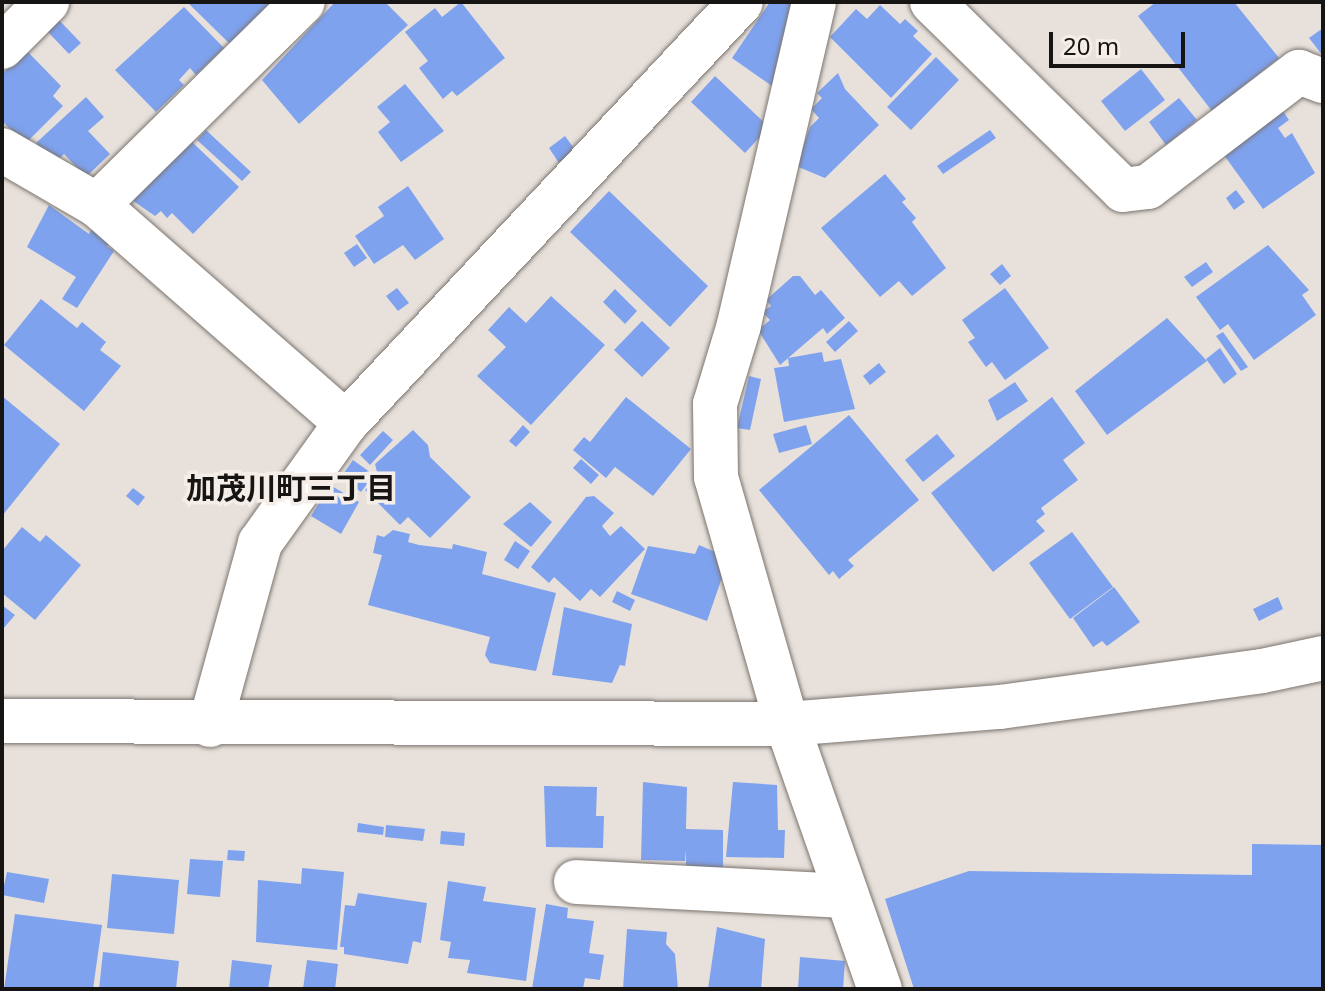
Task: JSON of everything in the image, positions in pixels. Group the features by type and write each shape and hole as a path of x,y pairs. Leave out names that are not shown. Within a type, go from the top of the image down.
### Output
{"street":[{"path":"2,47 47,2"},
{"path":"97,205 303,2"},
{"path":"210,725 260,543 346,423 741,2"},
{"path":"814,2 757,254 715,404 716,477 787,724 880,989"},
{"path":"932,2 1123,190 1148,187 1299,72 1323,81"},
{"path":"2,150 97,205 346,423"},
{"path":"2,721 210,725 787,724 1000,707 1262,671 1323,658"},
{"path":"576,882 847,896"}],"building":[{"path":"187,2 278,2 232,46"},
{"path":"335,2 385,2 408,25 299,124 262,80"},
{"path":"461,2 505,58 457,96 452,91 443,99 419,68 428,61 405,32 435,8 442,17"},
{"path":"770,2 803,2 772,86 732,58"},
{"path":"1156,2 1234,2 1279,58 1212,111 1138,16"},
{"path":"880,5 900,24 905,19 918,31 913,36 932,54 891,98 830,37 856,9 867,19"},
{"path":"184,7 224,48 196,75 190,68 179,80 184,85 156,112 115,70"},
{"path":"59,20 81,43 69,54 47,31"},
{"path":"1323,28 1323,56 1309,38"},
{"path":"26,50 61,86 53,96 63,106 25,144 2,121 2,74"},
{"path":"936,57 959,80 911,130 887,107"},
{"path":"1141,69 1165,100 1125,131 1101,101"},
{"path":"838,73 845,89 879,125 825,178 796,166 810,127 819,118 811,109 822,98 817,93"},
{"path":"715,76 769,127 745,153 691,102"},
{"path":"405,84 444,131 401,162 378,132 390,122 377,107"},
{"path":"86,97 104,117 88,131 110,154 86,177 64,154 54,164 36,143"},
{"path":"1179,98 1197,120 1166,145 1149,122"},
{"path":"1281,108 1289,120 1278,128 1285,138 1292,133 1315,173 1263,209 1221,151"},
{"path":"206,130 251,172 242,181 197,140"},
{"path":"990,130 996,138 943,174 937,166"},
{"path":"565,136 576,151 559,163 549,148"},
{"path":"190,140 239,187 193,234 172,213 167,218 161,211 155,216 129,198"},
{"path":"885,174 906,199 902,202 916,218 912,222 946,268 912,296 899,281 880,297 821,228"},
{"path":"408,186 444,239 415,260 403,245 374,264 355,236 384,216 378,207"},
{"path":"1236,190 1245,202 1234,210 1226,198"},
{"path":"609,191 708,286 670,327 570,232"},
{"path":"49,205 89,234 92,228 111,240 107,246 114,251 77,308 62,299 76,277 27,247"},
{"path":"357,244 367,258 354,267 344,253"},
{"path":"1268,245 1309,290 1302,295 1316,315 1254,360 1228,324 1220,330 1196,297"},
{"path":"1206,262 1213,272 1192,287 1184,277"},
{"path":"1002,264 1011,276 1000,285 990,274"},
{"path":"793,276 800,276 815,295 821,290 845,318 827,334 823,328 780,365 758,330 770,320 762,312 771,306 766,300"},
{"path":"397,288 409,303 398,311 386,296"},
{"path":"1005,288 1049,348 1005,380 992,362 986,367 968,342 975,338 962,320"},
{"path":"615,289 637,311 625,324 603,302"},
{"path":"551,296 605,345 531,425 477,376 506,347 488,330 509,307 526,323"},
{"path":"41,299 77,328 82,322 106,342 100,350 121,366 84,411 4,345"},
{"path":"1167,318 1207,361 1107,435 1075,391"},
{"path":"642,321 670,348 642,377 614,350"},
{"path":"849,321 858,331 835,352 826,342"},
{"path":"1223,332 1248,367 1241,371 1216,336"},
{"path":"1220,348 1237,374 1224,384 1206,359"},
{"path":"822,352 824,362 841,359 855,409 784,422 774,368 789,366 788,358"},
{"path":"879,363 886,372 870,385 863,376"},
{"path":"749,376 761,379 750,430 737,428"},
{"path":"1015,382 1028,401 997,421 988,400"},
{"path":"2,396 60,444 2,516"},
{"path":"626,397 691,449 653,496 615,467 606,478 573,450 584,437 590,442"},
{"path":"1052,397 1085,443 1063,460 1078,480 1041,508 1045,514 1036,521 1045,531 993,572 931,493"},
{"path":"849,415 919,500 848,560 854,566 839,579 833,571 829,575 759,490"},
{"path":"523,425 530,432 516,447 509,441"},
{"path":"806,425 812,444 779,453 773,434"},
{"path":"413,430 428,445 430,457 471,497 430,538 408,517 400,525 365,490 378,476 375,464"},
{"path":"383,431 393,440 370,465 360,455"},
{"path":"937,434 955,456 923,482 905,460"},
{"path":"581,459 599,475 591,484 573,468"},
{"path":"353,460 374,475 361,492 341,477"},
{"path":"330,485 359,502 341,534 311,516"},
{"path":"133,488 145,497 138,506 126,496"},
{"path":"594,496 614,513 602,526 610,536 621,526 645,549 600,597 591,589 580,601 554,577 549,583 531,567 586,497"},
{"path":"530,502 552,522 531,547 503,524"},
{"path":"22,527 40,542 46,535 81,565 35,620 2,593 2,551"},
{"path":"393,530 410,534 408,542 419,545 452,549 453,544 487,552 482,574 556,593 536,671 490,663 485,655 490,637 368,605 382,555 373,553 377,535 384,537"},
{"path":"1072,532 1113,587 1070,619 1029,563"},
{"path":"515,541 530,551 518,569 504,560"},
{"path":"699,545 722,555 726,566 707,621 631,594 648,546 695,554"},
{"path":"1114,587 1140,622 1107,646 1102,641 1093,647 1073,618"},
{"path":"617,591 635,600 630,611 612,602"},
{"path":"1278,597 1283,609 1259,621 1253,609"},
{"path":"2,605 15,615 2,630"},
{"path":"564,607 632,624 625,666 620,665 612,683 552,675"},
{"path":"643,782 687,787 686,829 723,830 723,867 686,867 686,850 685,861 641,860"},
{"path":"733,782 777,785 778,830 785,830 784,858 726,857"},
{"path":"544,786 597,787 596,816 604,816 603,848 546,847"},
{"path":"358,823 384,827 383,835 357,832"},
{"path":"386,825 425,829 423,841 385,837"},
{"path":"441,831 465,833 464,846 440,844"},
{"path":"1252,844 1323,845 1323,989 914,989 885,899 969,871 1252,875"},
{"path":"228,850 245,851 244,861 227,860"},
{"path":"190,859 223,861 220,897 187,894"},
{"path":"302,868 344,872 337,950 256,942 258,880 301,884"},
{"path":"7,872 49,879 44,903 2,895"},
{"path":"112,874 179,880 174,934 107,928"},
{"path":"448,881 486,887 483,901 536,908 526,981 467,973 470,960 448,958 451,942 440,940"},
{"path":"358,893 427,903 421,943 413,941 408,964 344,954 344,947 340,947 345,905 355,906"},
{"path":"546,904 568,908 567,918 594,921 589,953 604,955 600,980 585,978 583,989 532,989"},
{"path":"15,914 102,925 93,989 4,989"},
{"path":"717,927 765,939 761,989 708,989"},
{"path":"627,929 667,932 666,944 675,954 678,989 623,989"},
{"path":"103,952 179,961 176,989 99,989"},
{"path":"800,957 845,961 843,989 798,989"},
{"path":"232,960 272,965 268,989 229,989"},
{"path":"307,960 338,964 335,989 303,989"}],"district":[{"name":"加茂川町三丁目","path":"291,488"}]}
